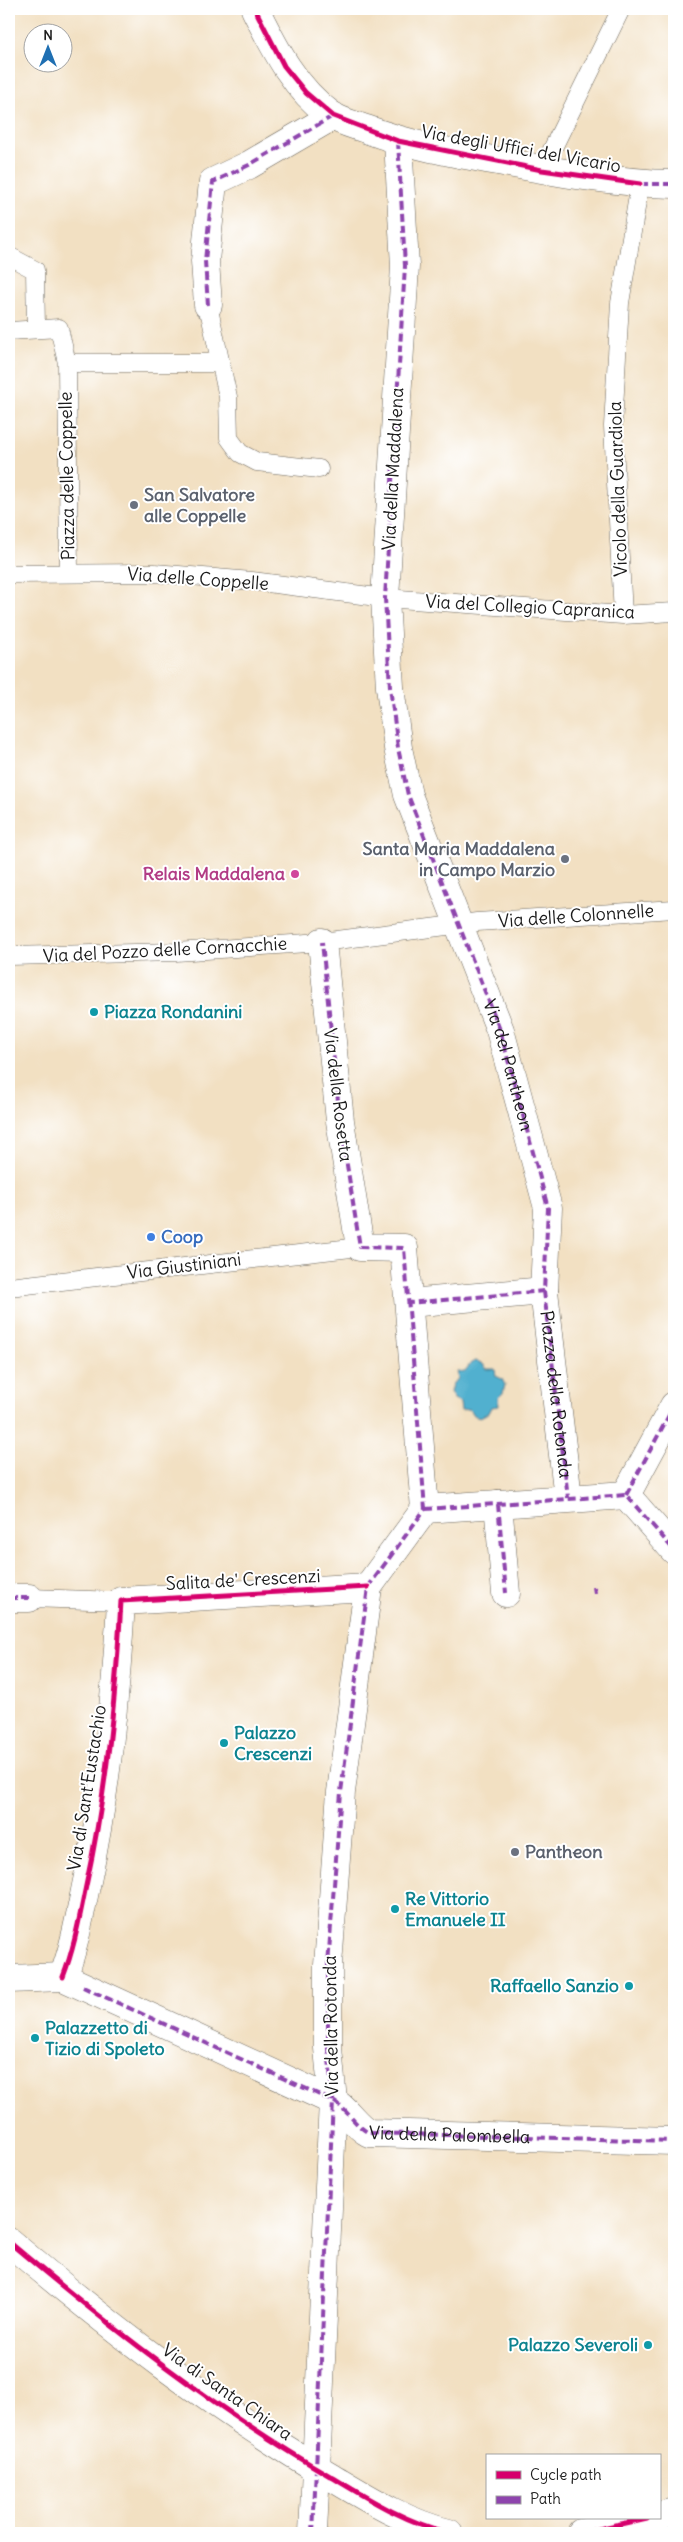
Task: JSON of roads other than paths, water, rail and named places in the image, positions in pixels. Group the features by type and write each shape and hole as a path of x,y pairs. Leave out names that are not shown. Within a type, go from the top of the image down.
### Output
{"street":[{"name":"Via degli Uffici del Vicario","path":"255,9 284,66 306,93 333,116 398,141 542,170 640,184 674,184"},
{"path":"208,305 205,261 213,182 249,165 333,116"},
{"name":"Via della Maddalena","path":"398,141 405,266 386,598 390,687 398,748 408,795"},
{"name":"Via del Pantheon","path":"408,795 467,928 500,1030 548,1208"},
{"name":"Via della Rosetta","path":"322,942 340,1121 360,1247"},
{"name":"Piazza della Rotonda","path":"548,1208 544,1291 568,1498"},
{"path":"360,1247 404,1248 425,1509 368,1587"},
{"name":"Piazza della Rotonda","path":"409,1303 544,1291"},
{"path":"674,1406 626,1495 674,1550"},
{"name":"Piazza della Rotonda","path":"425,1509 626,1495"},
{"path":"498,1504 506,1593"},
{"name":"Salita de' Crescenzi","path":"121,1601 368,1587"},
{"name":"Via della Rotonda","path":"313,2533 333,2101 328,2048 328,1965 342,1784 368,1587"},
{"name":"Via di Sant'Eustachio","path":"73,1982 73,1949 104,1788 117,1680 121,1601"},
{"path":"9,1979 73,1982"},
{"name":"Via della Palombella","path":"73,1982 333,2101 343,2107 356,2123 369,2133 674,2141"},
{"name":"Via di Santa Chiara","path":"9,2242 97,2316 230,2414 315,2467 404,2517 449,2533"},
{"path":"660,2516 674,2512"},
{"path":"581,2533 638,2520"}],"lane":[{"path":"542,170 621,9"},
{"name":"Vicolo della Guardiola","path":"623,615 613,426 620,303 640,184"},
{"path":"9,256 35,270 41,329 9,331"},
{"path":"208,305 228,397 229,438 240,453 256,462 276,466 319,469"},
{"name":"Piazza delle Coppelle","path":"41,329 59,328 66,371 69,573"},
{"path":"66,371 221,362"},
{"name":"Via delle Coppelle","path":"9,574 164,574 252,581 386,598"},
{"name":"Via del Collegio Capranica","path":"386,598 623,615 674,612"},
{"name":"Via delle Colonnelle","path":"322,942 674,909"},
{"name":"Via del Pozzo delle Cornacchie","path":"9,956 176,952 322,942"},
{"name":"Via Giustiniani","path":"9,1287 360,1247"},
{"path":"19,1598 121,1601"}],"water":[{"path":"476,1361 482,1363 487,1369 495,1369 496,1376 502,1379 505,1385 503,1393 498,1398 499,1406 491,1407 488,1413 480,1417 473,1415 469,1409 461,1410 460,1402 454,1399 450,1392 452,1384 458,1379 457,1372 465,1371 471,1363"}],"place":[{"name":"San Salvatore alle Coppelle","path":"134,505"},
{"name":"Santa Maria Maddalena in Campo Marzio","path":"565,859"},
{"name":"Relais Maddalena","path":"295,874"},
{"name":"Piazza Rondanini","path":"94,1012"},
{"name":"Coop","path":"151,1237"},
{"name":"Palazzo Crescenzi","path":"224,1743"},
{"name":"Pantheon","path":"515,1852"},
{"name":"Re Vittorio Emanuele II","path":"395,1909"},
{"name":"Raffaello Sanzio","path":"629,1986"},
{"name":"Palazzetto di Tizio di Spoleto","path":"35,2038"},
{"name":"Palazzo Severoli","path":"648,2345"}]}
